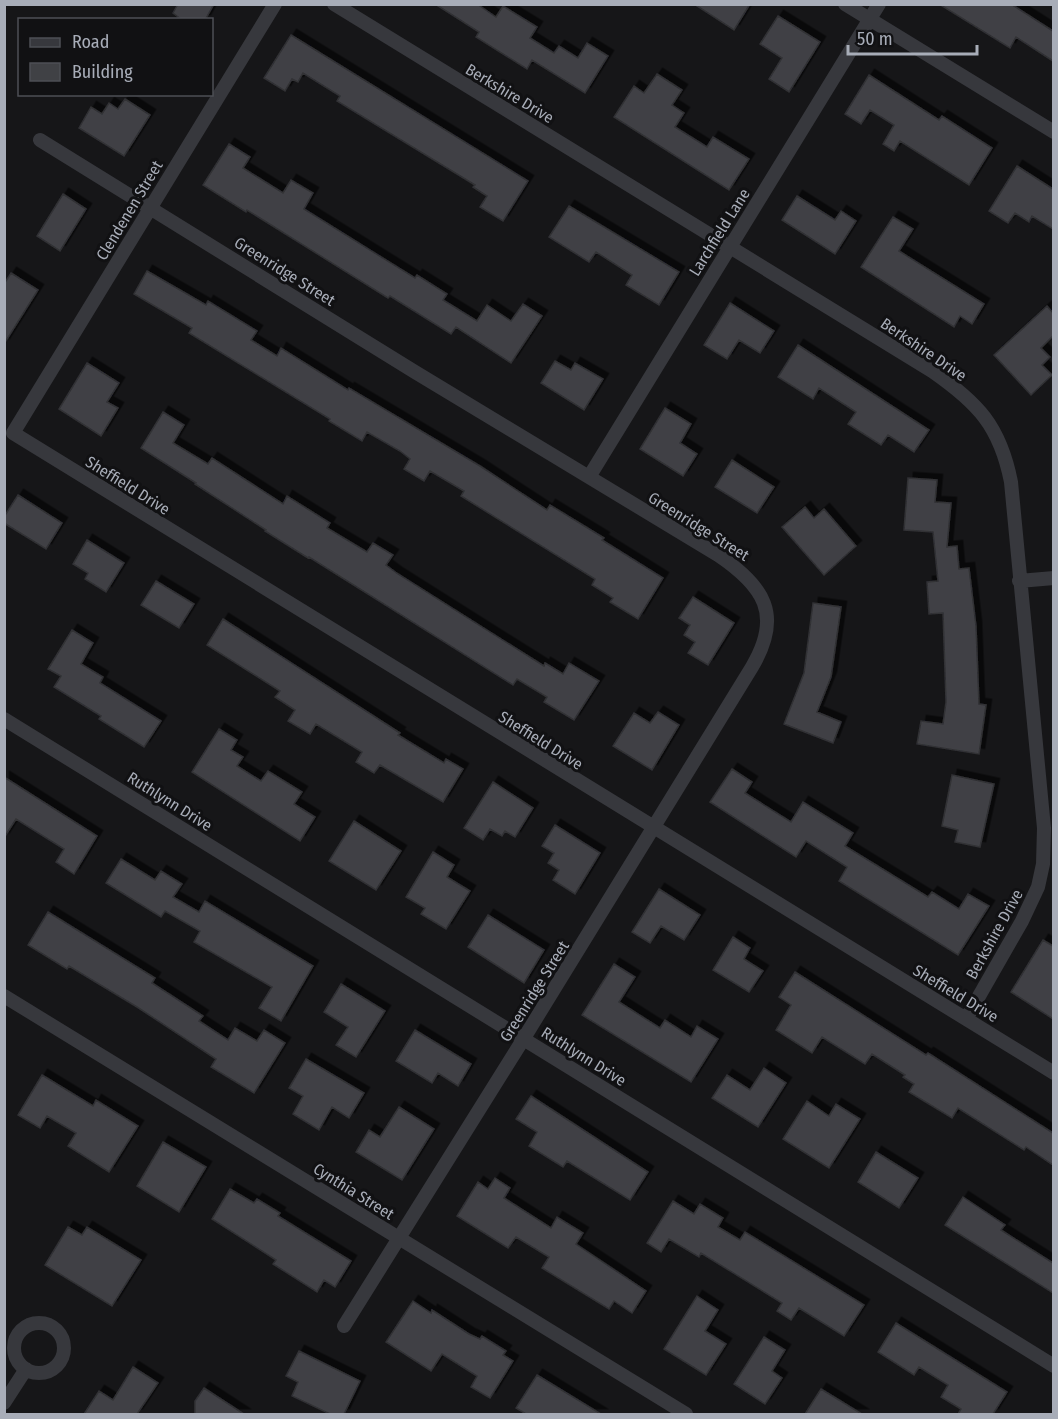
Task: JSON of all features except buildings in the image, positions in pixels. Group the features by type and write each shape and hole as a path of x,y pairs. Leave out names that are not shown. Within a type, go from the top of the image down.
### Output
{"street":[{"name":"Clendenen Street","path":"13,433 274,4"},
{"name":"Berkshire Drive","path":"334,4 932,371 964,396 996,432 1007,461 1013,500 1044,828 1043,864 1033,900 966,1019"},
{"path":"845,4 1053,132"},
{"name":"Larchfield Lane","path":"589,477 879,4"},
{"name":"Greenridge Street","path":"40,140 732,565 752,582 766,610 768,629 761,652 344,1326"},
{"name":"Sheffield Drive","path":"13,433 1053,1073"},
{"path":"1019,581 1053,578"},
{"name":"Ruthlynn Drive","path":"4,719 1053,1366"},
{"name":"Cynthia Street","path":"4,996 686,1414"},
{"path":"4,1403 26,1369"}]}
